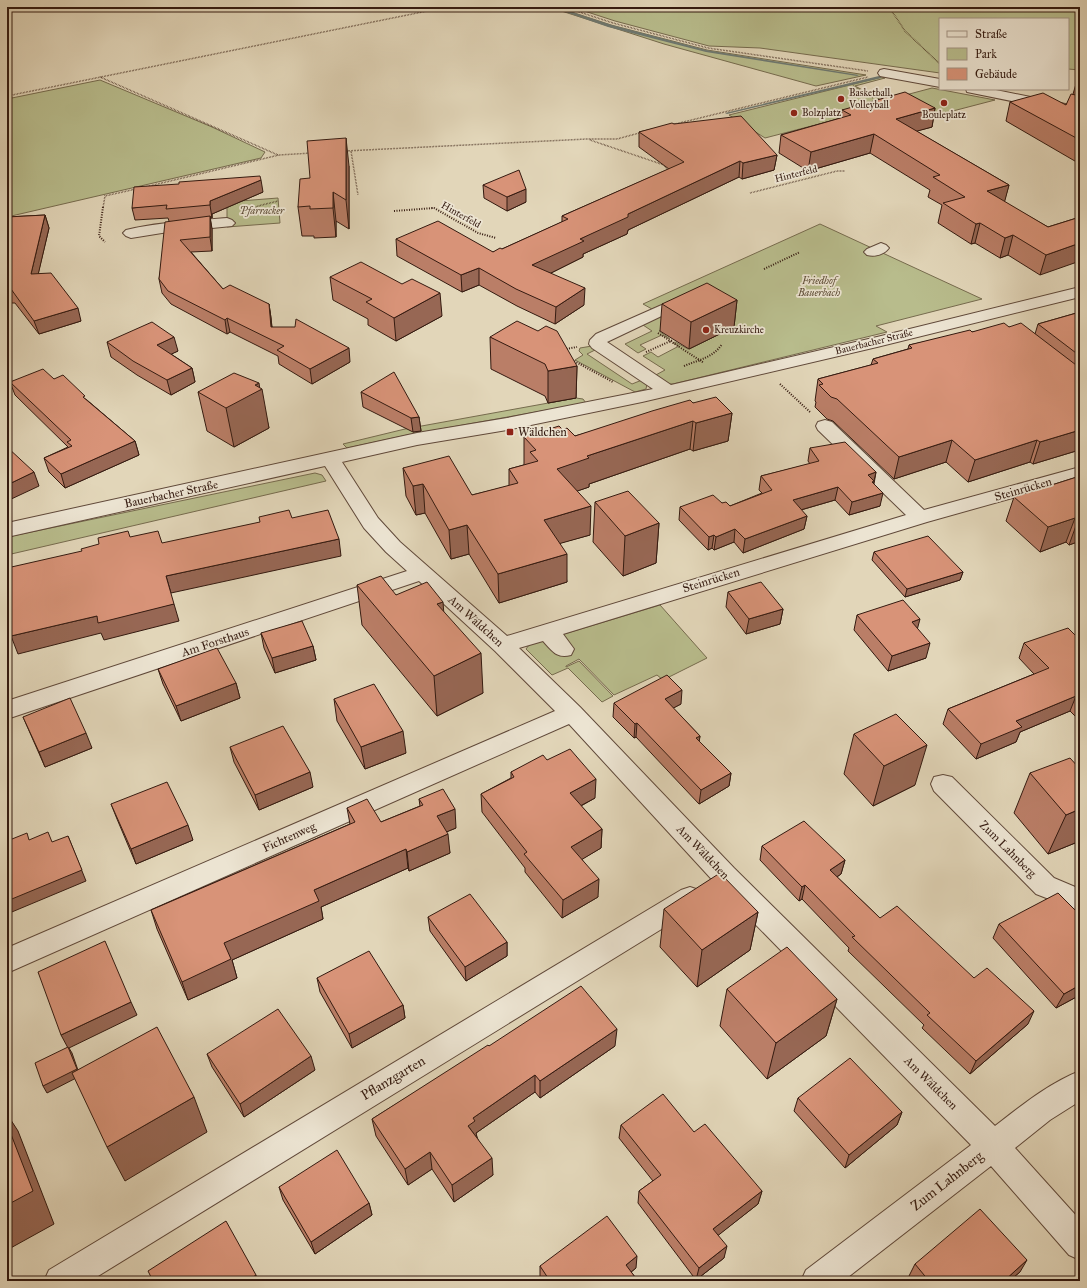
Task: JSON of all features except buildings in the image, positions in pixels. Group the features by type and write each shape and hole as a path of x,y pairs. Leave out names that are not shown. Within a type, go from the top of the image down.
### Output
{"street":[{"path":"884,73 939,83"},
{"path":"977,90 1080,111"},
{"path":"131,233 162,228 227,223"},
{"name":"Bauerbacher Straße","path":"7,530 333,459 392,456 430,447 487,428 728,378 1080,292"},
{"path":"664,309 598,340 598,344 668,391"},
{"path":"930,313 952,324"},
{"path":"989,314 1003,325"},
{"path":"824,426 920,517"},
{"name":"Am Wäldchen","path":"333,459 336,469 371,523 393,547 503,645 572,713 726,876 993,1146 1080,1244"},
{"name":"Steinrücken","path":"503,645 920,517 1080,473"},
{"name":"Am Forsthaus","path":"7,710 422,573"},
{"path":"547,631 563,649"},
{"name":"Fichtenweg","path":"7,961 572,713"},
{"name":"Zum Lahnberg","path":"943,784 1045,886 1080,900"},
{"name":"Pflanzgarten","path":"60,1281 726,876"},
{"name":"Zum Lahnberg","path":"817,1281 1040,1110 1080,1084"}],"path":[{"path":"7,96 447,7"},
{"path":"564,7 613,23 708,48 884,73"},
{"path":"889,7 898,24 906,34 939,64"},
{"path":"964,7 1001,10 1029,7"},
{"path":"671,125 884,73"},
{"path":"100,77 279,155"},
{"path":"853,86 874,98"},
{"path":"343,152 587,139 617,139 648,131"},
{"path":"587,139 664,165 669,173"},
{"path":"350,151 358,195"},
{"path":"144,187 279,155 319,153"},
{"name":"Hinterfeld","path":"750,193 837,171 845,171"},
{"path":"105,242 99,236 105,196 136,189"},
{"path":"245,217 258,206 278,201"},
{"name":"Hinterfeld","path":"394,211 434,208 478,233 496,238"},
{"path":"764,269 800,252"},
{"path":"648,317 658,324 655,329 658,333 728,378"},
{"path":"701,361 716,352 722,344"},
{"path":"566,349 568,356 572,360 615,383"},
{"path":"764,369 824,426"}],"green space":[{"path":"549,7 556,7 611,25 707,50 866,75 816,86 664,44"},
{"path":"572,7 1080,7 1080,70 1069,69 1069,18 939,18 939,73 760,48 709,46 615,21"},
{"path":"882,77 885,78 855,86 883,101 932,88 995,100 926,118 900,103 765,138 729,115"},
{"path":"100,80 212,127 265,152 261,158 7,217 7,99"},
{"name":"Pfarracker","path":"278,198 280,223 227,227 227,202"},
{"name":"Friedhof Bauerbach","path":"820,224 982,299 876,326 887,332 673,384 669,384 654,376 665,370 643,356 651,352 658,357 679,346 673,343 675,342 688,349 734,327 705,310 659,331 670,339 662,335 640,345 646,349 638,353 625,344 652,331 643,325 664,309 659,306 652,309 643,304"},
{"path":"592,346 597,349 587,354 632,384 642,380 647,384 646,389 635,392 575,360 583,355 579,351 580,348"},
{"path":"576,398 583,399 586,403 407,435 347,448 343,444 405,429"},
{"path":"315,473 322,475 326,481 7,555 7,537"},
{"path":"660,605 707,658 663,680 657,675 614,695 579,659 566,666 579,661 613,696 602,702 568,668 552,675 526,649 529,645 541,641"}],"waterway":[{"path":"553,7 610,26 706,51 857,75"},
{"path":"727,113 879,77"}],"place":[{"name":"Basketball, Volleyball","path":"841,99"},
{"name":"Bouleplatz","path":"944,103"},
{"name":"Bolzplatz","path":"794,113"},
{"name":"Kreuzkirche","path":"706,330"},
{"name":"Wäldchen","path":"510,432"}]}
